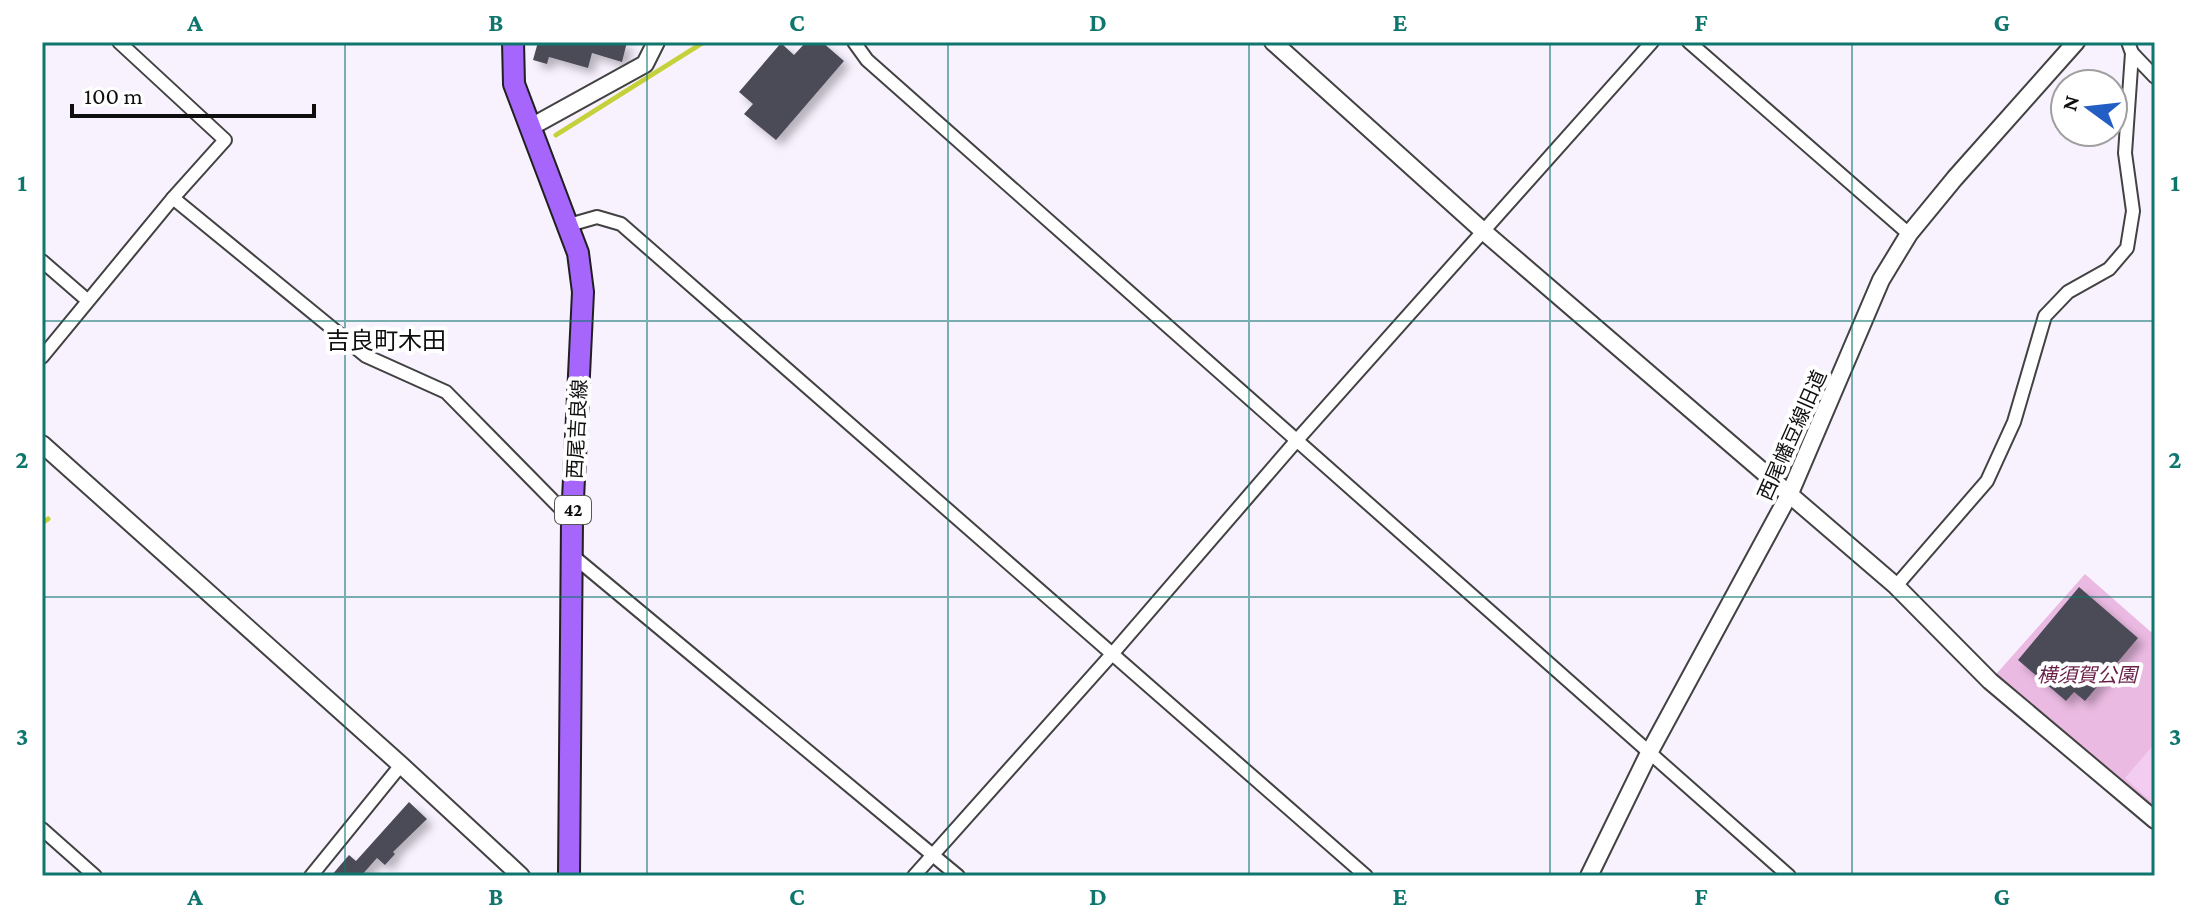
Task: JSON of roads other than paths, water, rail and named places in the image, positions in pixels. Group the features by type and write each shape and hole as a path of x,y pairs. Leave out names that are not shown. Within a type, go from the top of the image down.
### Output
{"main road":[{"name":"西尾吉良線","path":"513,42 514,84 569,225 578,253 583,292 572,520 569,876"}],"street":[{"path":"42,357 225,140 119,42"},
{"path":"534,138 645,64 656,42"},
{"path":"854,42 867,60 1789,876"},
{"path":"1273,42 1483,231 1896,586 1990,681 2155,820"},
{"path":"914,876 1652,42"},
{"path":"1689,42 1909,234"},
{"name":"西尾幡豆線旧道","path":"1589,876 1649,753 1790,493 1881,280 1909,234 2076,42"},
{"path":"2130,48 2155,77"},
{"path":"1896,586 1987,481 2014,422 2045,316 2068,292 2109,269 2127,248 2133,211 2125,153 2130,48"},
{"path":"173,198 366,356 446,392 572,520"},
{"path":"569,225 597,217 621,224 1366,876"},
{"path":"42,261 87,300"},
{"path":"42,444 521,876"},
{"path":"573,556 958,876"},
{"path":"311,876 401,765"},
{"path":"42,829 95,876"}],"waterway":[{"path":"556,135 704,42"},
{"path":"42,523 48,519"}],"district":[{"name":"吉良町木田","path":"386,341"}],"park label":[{"name":"横須賀公園","path":"2087,675"}]}
